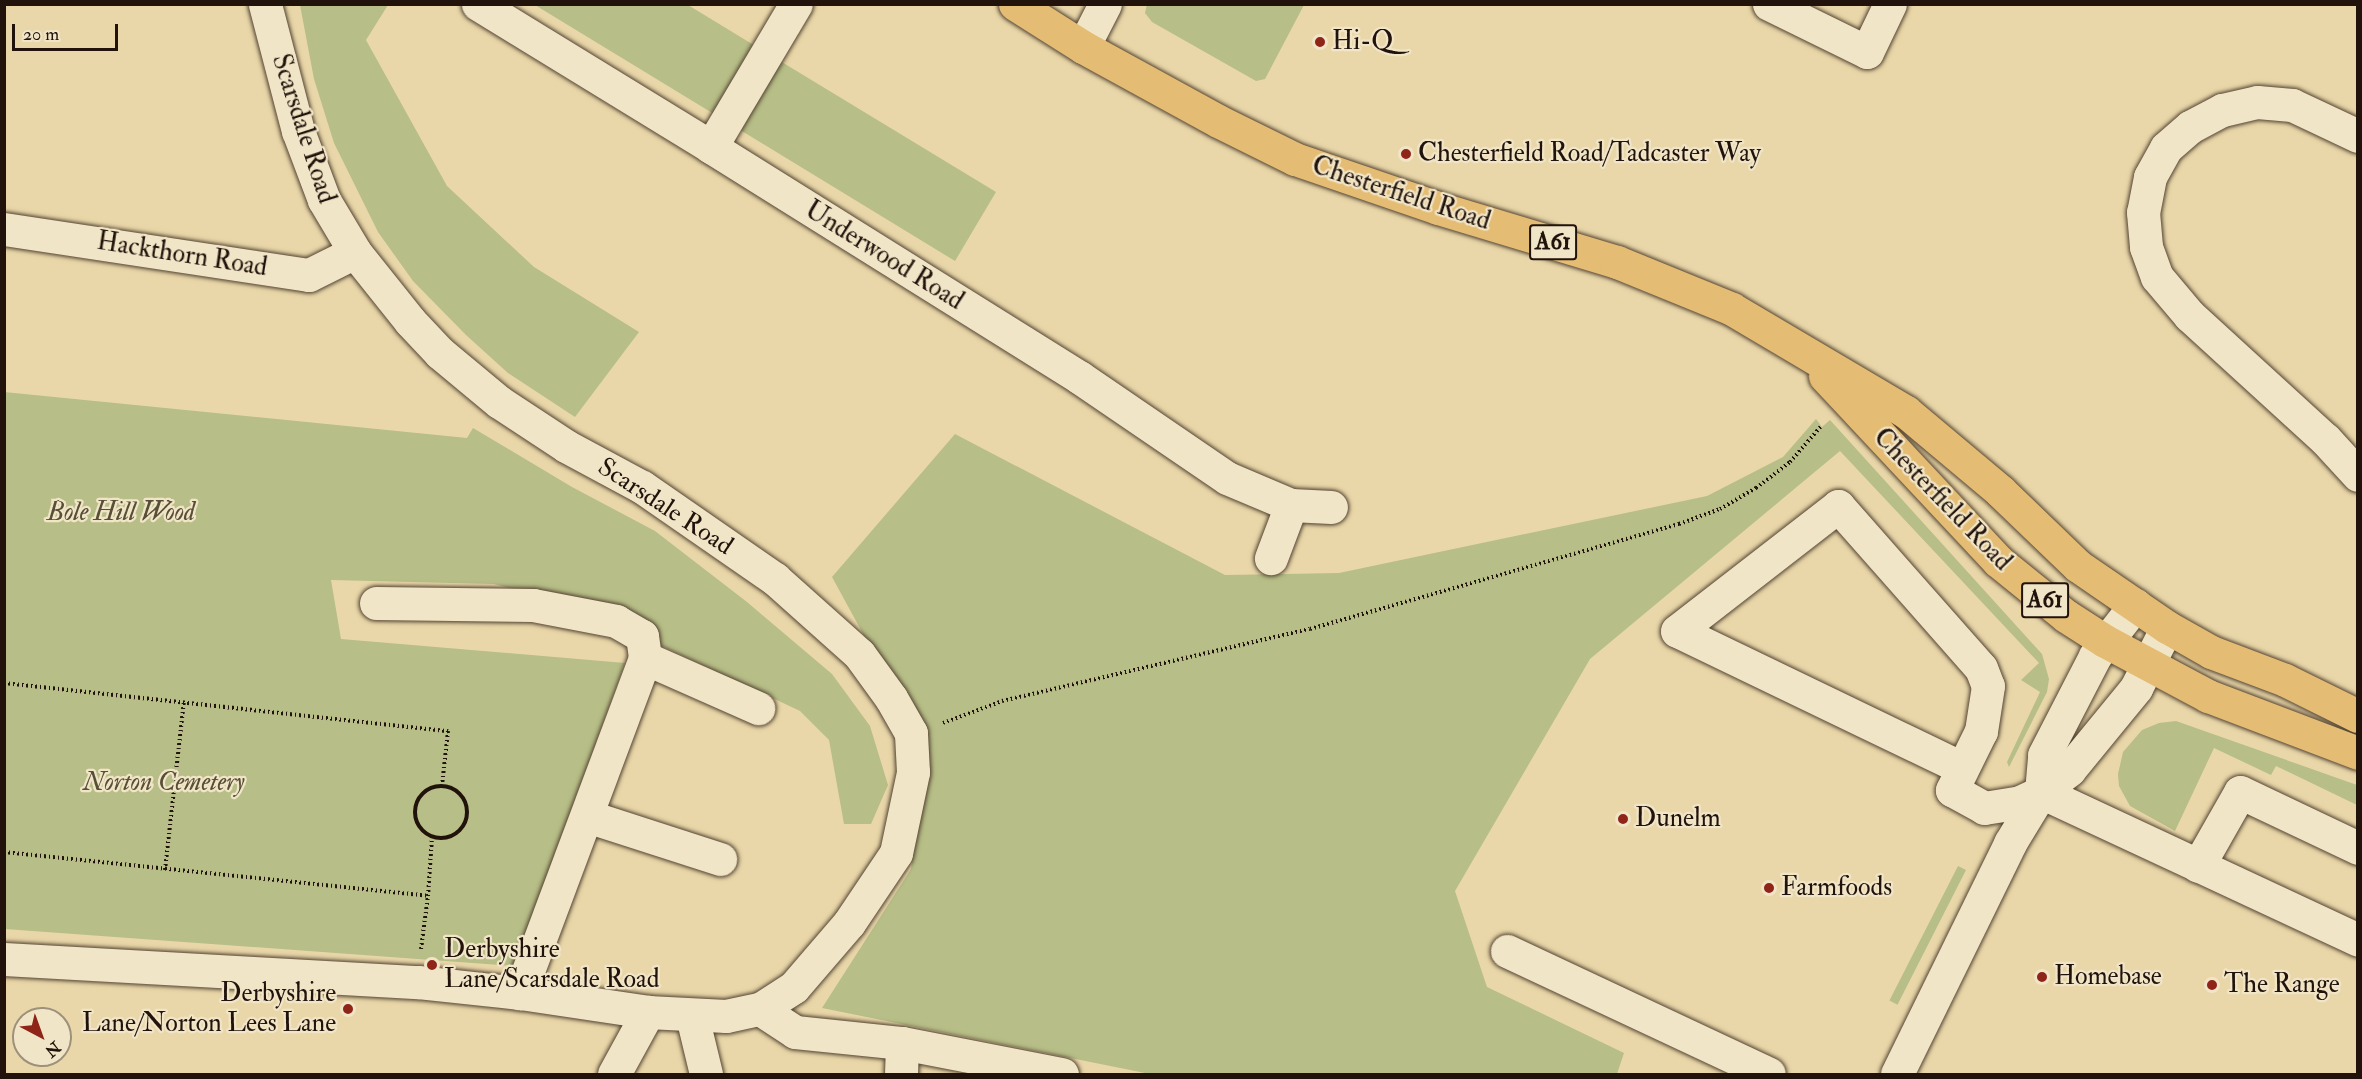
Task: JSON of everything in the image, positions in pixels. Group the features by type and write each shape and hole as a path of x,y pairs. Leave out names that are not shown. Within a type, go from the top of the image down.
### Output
{"highway":[{"name":"Chesterfield Road","path":"1015,4 1083,47 1218,121 1295,159 1438,208 1653,274 1732,309 1906,412 2000,491 2078,566 2167,627 2211,652 2285,680 2358,716"},
{"name":"Chesterfield Road","path":"1801,350 1998,561 2066,616 2147,665 2208,696 2358,753"}],"street":[{"name":"Scarsdale Road","path":"265,4 292,110 311,170 324,200 355,252 410,321 441,353 499,402 566,446 642,487 775,579 859,654 891,698 911,733 913,772 896,853 849,923 794,987 760,1009"},
{"name":"Underwood Road","path":"477,4 711,147 1078,377 1227,478 1291,505 1330,507"},
{"path":"711,147 796,4"},
{"path":"1083,47 1105,4"},
{"path":"1769,4 1867,52 1890,4"},
{"path":"2358,136 2292,105 2257,102 2222,110 2190,127 2166,148 2150,177 2143,212 2146,247 2157,277 2188,315 2325,439 2358,475"},
{"name":"Hackthorn Road","path":"4,229 309,275 355,252"},
{"path":"1271,558 1291,505"},
{"path":"1962,768 1677,631 1838,506 1981,668 1988,686 1981,731 1952,790 1984,808 2012,805 2041,792 2069,770 2136,688 2167,627"},
{"path":"376,603 533,605 616,621 642,636 645,658 520,993"},
{"path":"1897,1074 2010,843 2041,792 2044,755 2105,641 2135,606"},
{"path":"645,658 758,708"},
{"path":"2041,792 2358,940"},
{"path":"2198,866 2240,792 2358,848"},
{"path":"587,816 720,859"},
{"path":"1507,951 1769,1074"},
{"path":"4,959 418,982 692,1016 726,1016 760,1009 795,1032 902,1059 1062,1074"},
{"path":"614,1074 648,1012"},
{"path":"692,1016 706,1074"}],"path":[{"path":"911,733 1002,701 1310,629 1679,524 1720,509 1756,488 1790,462 1825,421"},
{"path":"4,683 448,731 441,785"},
{"path":"165,870 184,701"},
{"path":"441,785 451,788 462,796 468,814 463,828 456,834 442,839 432,837 419,828 415,809 422,794 430,788 441,785"},
{"path":"418,982 432,837"},
{"path":"4,852 428,896"}],"green space":[{"path":"1147,4 1304,5 1265,79 1256,81 1152,22 1145,13"},
{"path":"300,5 388,5 366,40 447,186 534,267 639,332 575,417 508,373 466,335 413,281 378,232 334,143 314,79"},
{"path":"535,5 688,5 996,192 955,261"},
{"path":"4,392 467,438 473,428 572,487 655,531 747,602 832,674 870,726 888,785 871,824 844,824 829,740 800,711 660,645 597,611 494,584 331,580 341,639 625,663 515,966 5,929"},
{"path":"1816,419 1822,427 1830,420 2042,654 2049,679 2047,692 2009,767 2007,762 2040,692 2021,680 2039,663 1840,451 1590,659 1455,891 1487,987 1624,1053 1617,1074 1150,1074 822,1008 911,869 927,751 832,577 955,434 1225,575 1339,573 1707,496 1783,457"},
{"path":"2176,721 2357,785 2357,805 2276,766 2271,775 2214,748 2175,831 2130,806 2119,786 2118,774 2123,752 2142,730 2159,723"},
{"path":"1958,866 1966,870 1897,1005 1889,1001"}],"place":[{"name":"Hi-Q","path":"1320,42"},
{"name":"Chesterfield Road/Tadcaster Way","path":"1406,154"},
{"name":"Dunelm","path":"1623,819"},
{"name":"Farmfoods","path":"1769,888"},
{"name":"Derbyshire Lane/Scarsdale Road","path":"432,965"},
{"name":"Homebase","path":"2042,977"},
{"name":"The Range","path":"2212,985"},
{"name":"Derbyshire Lane/Norton Lees Lane","path":"348,1009"}],"park label":[{"name":"Bole Hill Wood","path":"121,513"},
{"name":"Norton Cemetery","path":"164,783"}]}
